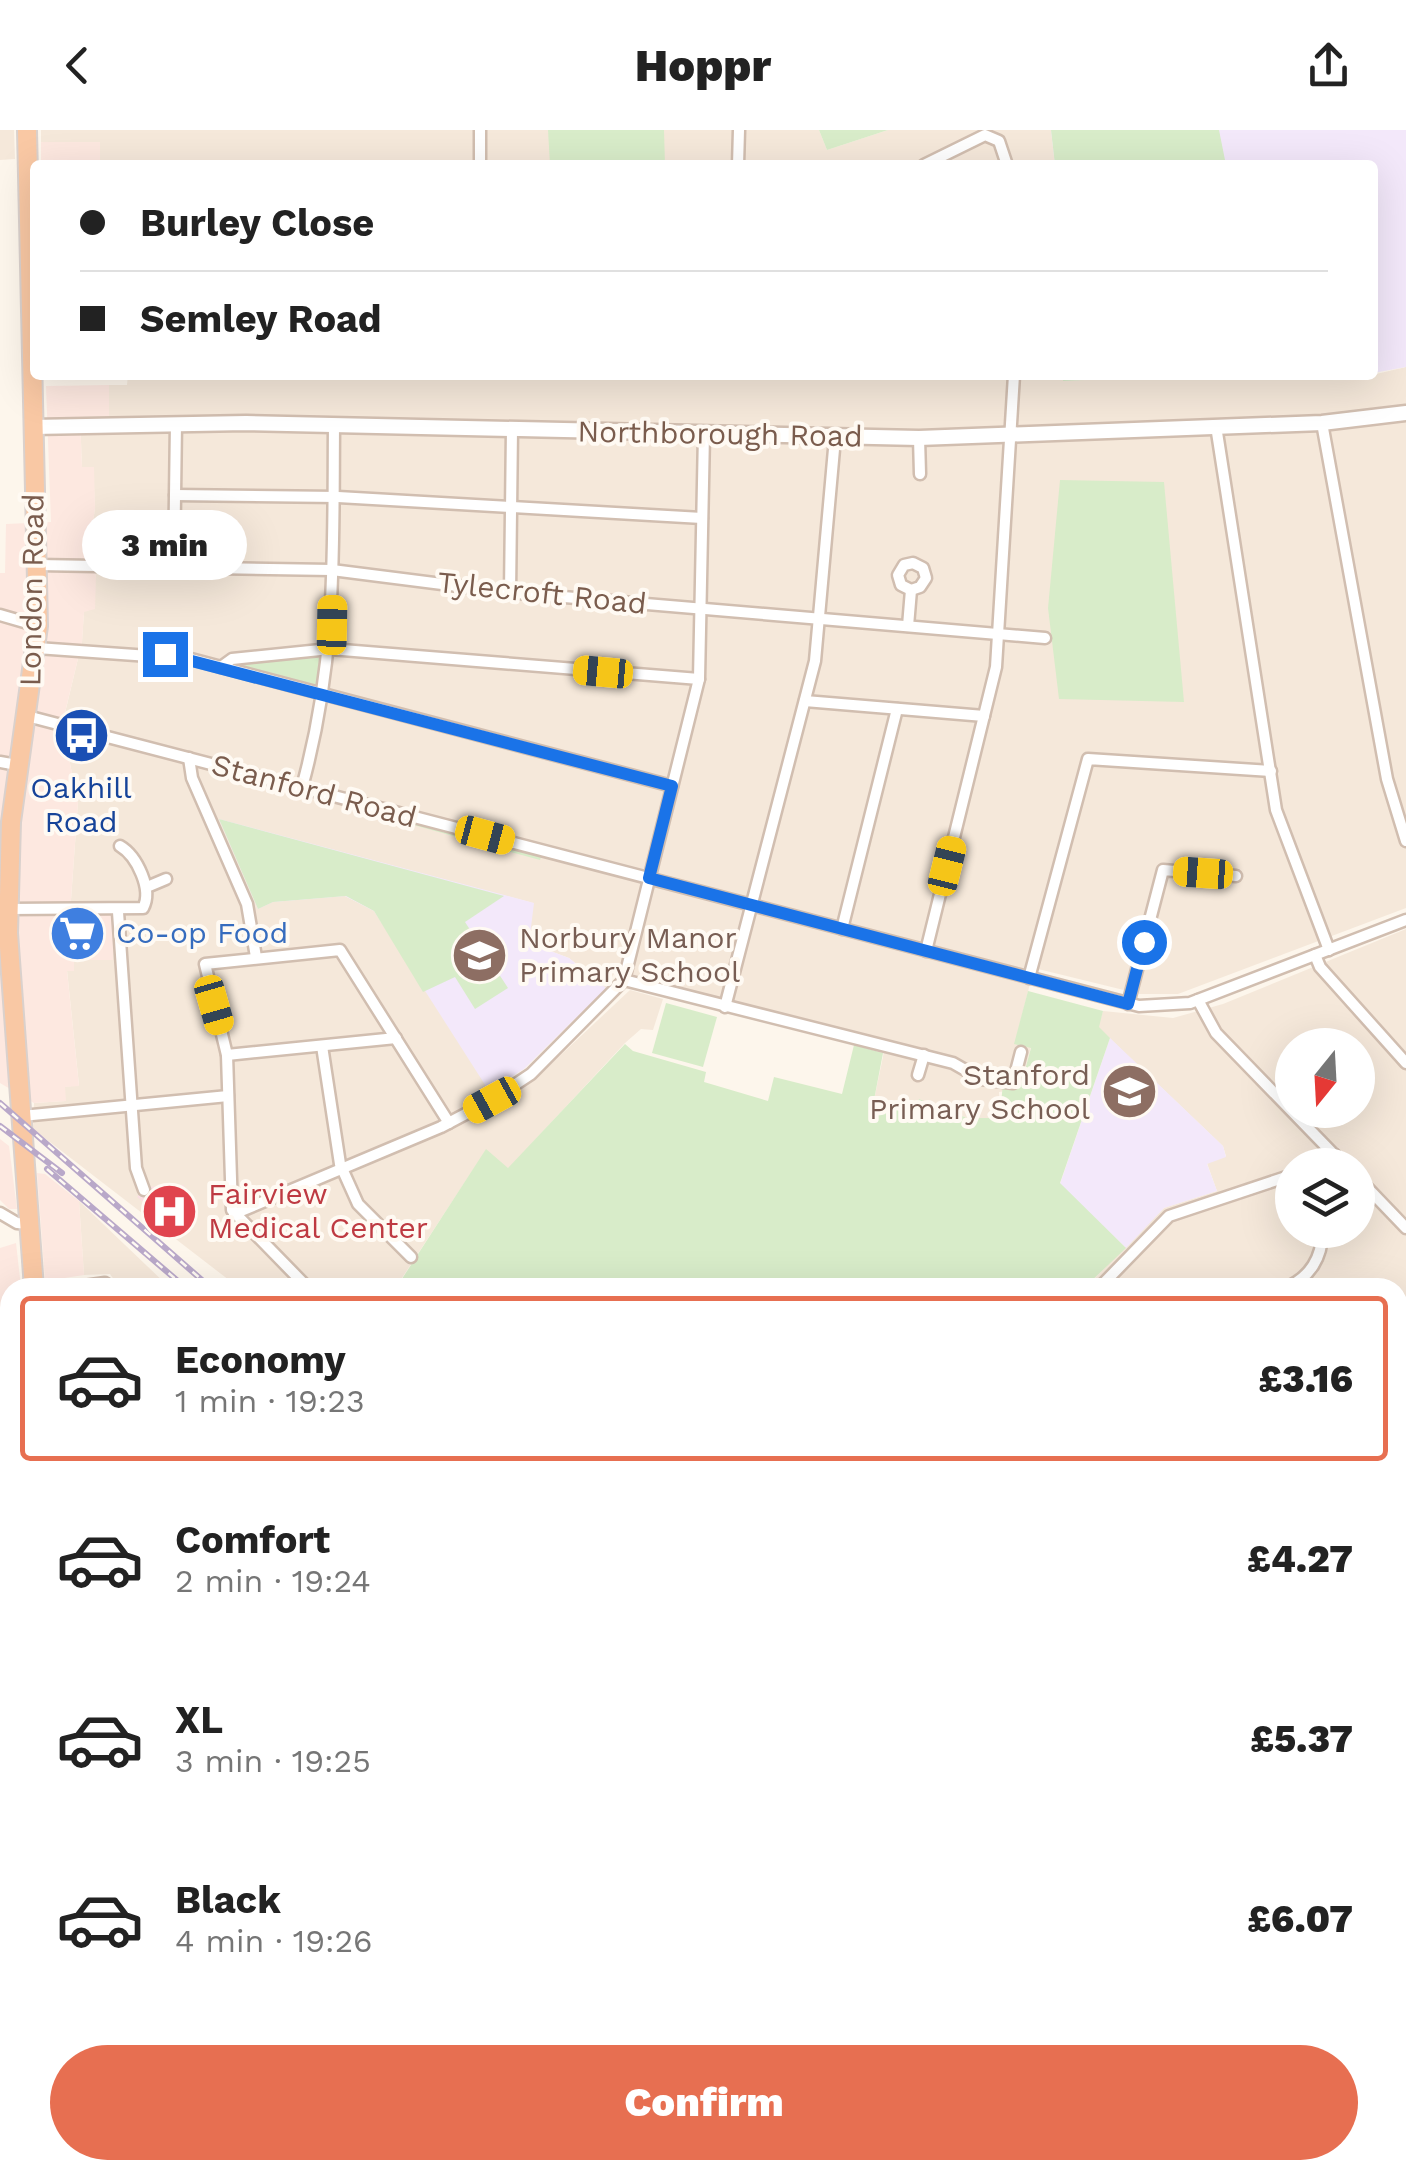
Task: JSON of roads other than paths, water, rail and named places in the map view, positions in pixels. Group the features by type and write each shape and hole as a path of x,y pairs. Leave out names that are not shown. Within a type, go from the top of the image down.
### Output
{"highway":[{"name":"London Road","path":"27,130 30,160"},
{"name":"London Road","path":"33,380 37,648 27,716 9,763 5,980 22,1116 34,1278"}],"street":[{"path":"480,130 480,160"},
{"path":"738,160 739,130"},
{"path":"939,160 981,135 992,136 1001,145 1005,160"},
{"path":"926,952 984,716 998,634 1014,380"},
{"name":"Northborough Road","path":"33,426 334,425 919,438 1322,422 1406,413"},
{"path":"1322,422 1388,778 1406,841"},
{"path":"174,568 176,423"},
{"path":"302,787 325,695 330,650 334,425"},
{"path":"1216,426 1278,818 1329,950"},
{"path":"510,592 512,429"},
{"path":"234,1214 449,1123 525,1079 624,980 699,680 704,434"},
{"path":"725,1006 805,701 820,618 835,438"},
{"path":"919,438 920,474"},
{"path":"175,495 333,497 702,518"},
{"name":"Tylecroft Road","path":"38,566 332,570 510,592 1045,638"},
{"path":"908,626 911,590"},
{"path":"0,615 38,626"},
{"path":"37,648 174,655 672,786"},
{"path":"222,667 232,659 330,650 699,680"},
{"path":"805,701 984,716"},
{"path":"842,929 897,708"},
{"name":"Stanford Road","path":"27,716 1128,1004 1170,1007 1198,1000 1406,920"},
{"path":"189,758 192,778 246,904 256,957"},
{"path":"1029,978 1088,759 1270,771"},
{"path":"8,910 118,912 142,908 147,887 128,851 120,846"},
{"path":"1128,1004 1162,870 1236,876"},
{"path":"147,887 166,879"},
{"path":"118,912 136,1168 144,1190"},
{"path":"298,1278 234,1214 227,1055 203,967 211,962 340,950 449,1123"},
{"path":"1314,955 1320,968 1406,1063"},
{"path":"624,980 924,1055 956,1064 981,1079 1013,1083 1021,1052"},
{"path":"1198,1000 1213,1030 1328,1148"},
{"path":"227,1055 396,1038"},
{"path":"322,1046 342,1169 358,1204 411,1257"},
{"path":"918,1075 924,1055"},
{"path":"22,1116 228,1096"},
{"path":"1109,1278 1169,1216 1275,1182"},
{"path":"1375,1196 1406,1228"},
{"path":"0,1213 17,1223 31,1224"},
{"path":"1303,1278 1314,1266 1318,1248"}],"railway":[{"path":"0,1103 200,1278"},
{"path":"0,1126 62,1173"},
{"path":"47,1169 174,1278"}],"place":[{"name":"Oakhill Road","path":"81,736"},
{"name":"Co-op Food","path":"77,933"},
{"name":"Norbury Manor Primary School","path":"480,955"},
{"name":"Stanford Primary School","path":"1129,1092"},
{"name":"Fairview Medical Center","path":"169,1211"}]}
